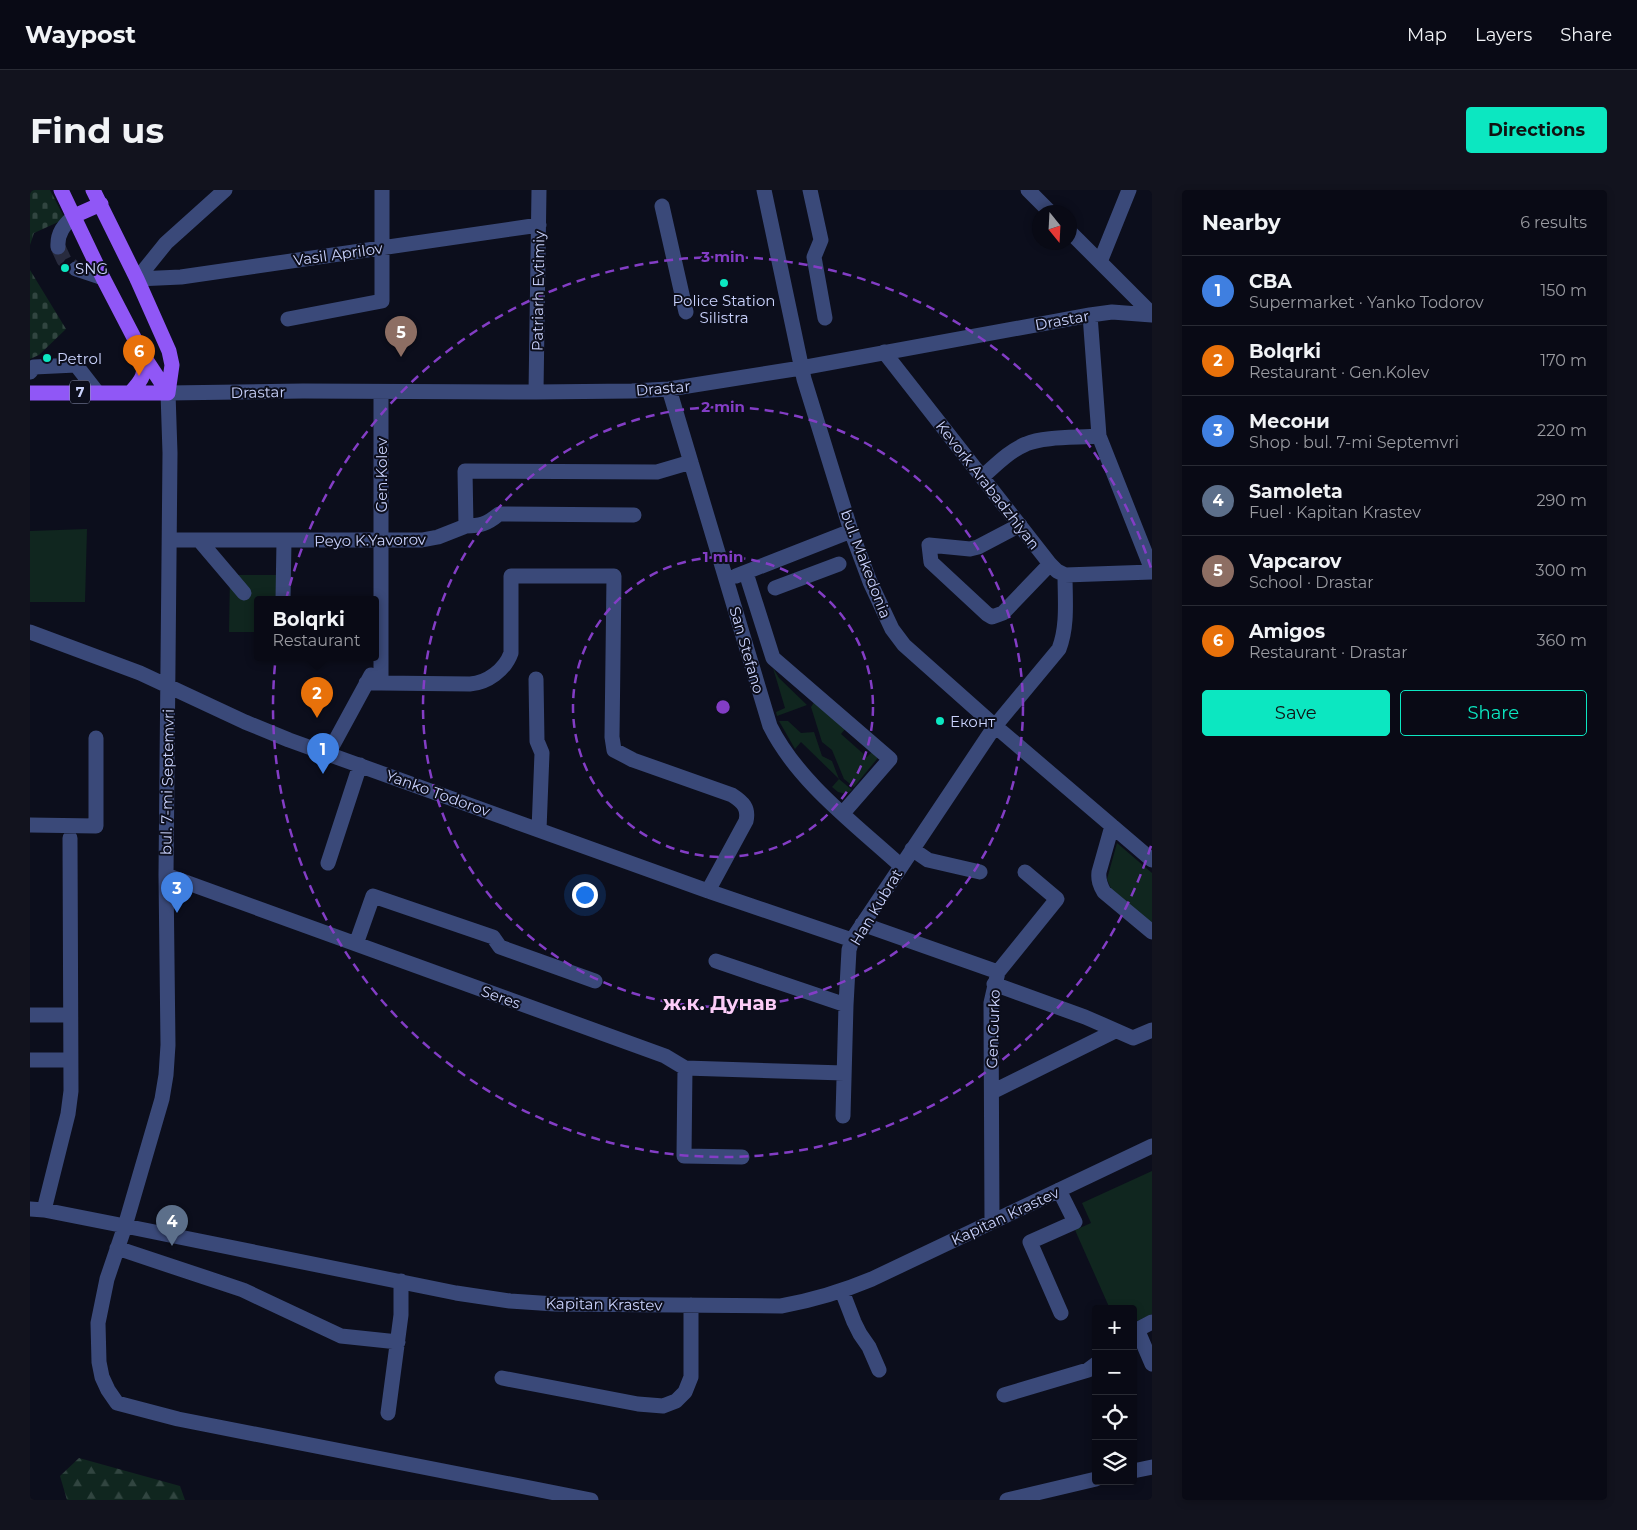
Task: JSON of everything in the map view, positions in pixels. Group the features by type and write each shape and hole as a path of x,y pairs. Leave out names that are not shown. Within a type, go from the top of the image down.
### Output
{"main road":[{"path":"61,190 103,278 143,355 168,393"},
{"path":"93,190 137,279 169,351 172,365 168,393"},
{"path":"74,216 101,204"},
{"path":"130,392 143,379 143,355"},
{"name":"7","path":"30,393 168,393"}],"street":[{"path":"137,279 166,243 225,190"},
{"path":"288,319 382,301 382,190"},
{"name":"Patriarh Evtimiy","path":"536,392 539,190"},
{"name":"bul. Makedonia","path":"764,190 801,368 851,532 870,582 892,629 904,646 1152,860"},
{"path":"810,190 821,240 814,257 825,318"},
{"path":"1028,190 1043,205"},
{"path":"1100,262 1129,190"},
{"path":"662,206 686,312"},
{"path":"58,247 57,239 60,232 74,216"},
{"name":"Vasil Aprilov","path":"137,279 181,277 539,224"},
{"path":"1077,239 1152,314"},
{"path":"76,269 103,278"},
{"name":"Drastar","path":"168,393 536,392 669,389 801,368 1090,315 1112,312 1152,314"},
{"path":"1065,575 1152,571 1099,436 1090,315"},
{"name":"Kevork Arabadzhiyan","path":"884,352 1050,564 1057,571 1065,575"},
{"path":"30,372 34,367 76,365 97,392"},
{"name":"San Stefano","path":"669,389 770,726 778,743 812,785 901,866"},
{"name":"Gen.Kolev","path":"328,754 374,683 381,659 381,392"},
{"name":"bul. 7-mi Septemvri","path":"168,393 170,540 166,875 168,1045 166,1075 162,1099 125,1226 107,1279 98,1322 99,1362 102,1377 117,1403 178,1419 591,1500"},
{"path":"982,476 1014,450 1026,444 1038,440 1099,436"},
{"path":"466,526 466,470 657,472 690,462"},
{"name":"Peyo K.Yavorov","path":"170,540 422,540 438,538 466,526 481,526 490,522 499,514 634,514"},
{"path":"1020,525 978,548 929,545 931,562 992,617 1003,613 1050,564"},
{"path":"727,580 851,532"},
{"path":"199,540 244,593"},
{"path":"283,596 284,541"},
{"path":"792,554 801,578"},
{"path":"775,588 839,564"},
{"path":"746,573 774,658 890,759 843,813"},
{"name":"Han Kubrat","path":"843,1116 846,1005 852,940 995,726 1059,649 1064,638 1065,575"},
{"path":"374,683 470,684 488,680 508,660 511,653 511,576 614,576 612,737 614,750 633,760 732,795 741,801 746,808 746,821 708,891"},
{"name":"Yanko Todorov","path":"30,632 140,674 245,722 328,754 708,891 852,940"},
{"path":"536,679 536,741 542,752 539,830"},
{"path":"30,825 96,826 96,738"},
{"path":"328,863 360,765"},
{"path":"1112,826 1099,872 1100,886 1104,892 1152,932"},
{"path":"37,1210 68,1114 71,1091 70,838"},
{"path":"912,849 928,860 980,872"},
{"name":"Gen.Gurko","path":"992,1222 991,1003 996,978 1057,899 1025,872"},
{"name":"Seres","path":"166,875 665,1056 685,1068 844,1073"},
{"path":"356,944 373,896 493,937 500,947 594,981"},
{"path":"862,924 996,978 1133,1038 1152,1030"},
{"path":"716,961 846,1005"},
{"path":"30,1015 70,1015"},
{"path":"992,1092 1115,1031"},
{"path":"30,1060 70,1060"},
{"path":"685,1068 684,1156 742,1157"},
{"name":"Kapitan Krastev","path":"37,1210 456,1293 510,1301 555,1304 780,1306 812,1300 872,1279 1152,1146"},
{"path":"1060,1190 1075,1222 1030,1242 1061,1313"},
{"path":"117,1248 243,1290 342,1336 398,1342"},
{"path":"388,1413 402,1315 401,1282"},
{"path":"842,1291 854,1322 869,1347 879,1370"},
{"path":"502,1378 638,1404 663,1406 676,1401 685,1392 691,1377 691,1305"},
{"path":"1137,1330 1152,1322"},
{"path":"1137,1335 1152,1364"},
{"path":"1004,1394 1088,1370 1092,1367"},
{"path":"1137,1470 1152,1467"},
{"path":"1007,1500 1092,1481"}],"green space":[{"path":"30,190 50,190 65,219 34,233 30,245"},
{"path":"30,270 66,329 39,355 30,359"},
{"path":"87,529 85,602 30,602 30,531"},
{"path":"230,575 283,575 283,596 254,596 254,632 229,632"},
{"path":"773,668 779,678 807,705 777,716 776,712 785,708"},
{"path":"815,701 846,728 841,734 867,757 875,749 878,754 877,759 854,787 844,779 832,750 822,742 811,707"},
{"path":"779,721 788,721 801,733 814,732 822,756 832,761 839,779 801,742 795,749"},
{"path":"839,779 852,790 846,794 838,792 832,787"},
{"path":"1117,843 1152,873 1152,924 1112,891 1107,879"},
{"path":"1152,1171 1152,1314 1137,1321 1137,1305 1108,1305 1075,1230 1091,1223 1082,1203"},
{"path":"79,1458 180,1486 185,1500 67,1500 60,1476"}],"tunnel":[{"path":"58,247 64,260 76,269"}],"place":[{"name":"SNG","path":"65,268"},
{"name":"Police Station Silistra","path":"724,283"},
{"name":"Vapcarov","path":"401,357"},
{"name":"Petrol","path":"47,358"},
{"name":"Amigos","path":"139,376"},
{"name":"Bolqrki","path":"317,718"},
{"name":"Еконт","path":"940,721"},
{"name":"CBA","path":"323,774"},
{"name":"Месони","path":"177,913"},
{"name":"Samoleta","path":"172,1246"}],"district":[{"name":"ж.к. Дунав","path":"720,1003"}]}
